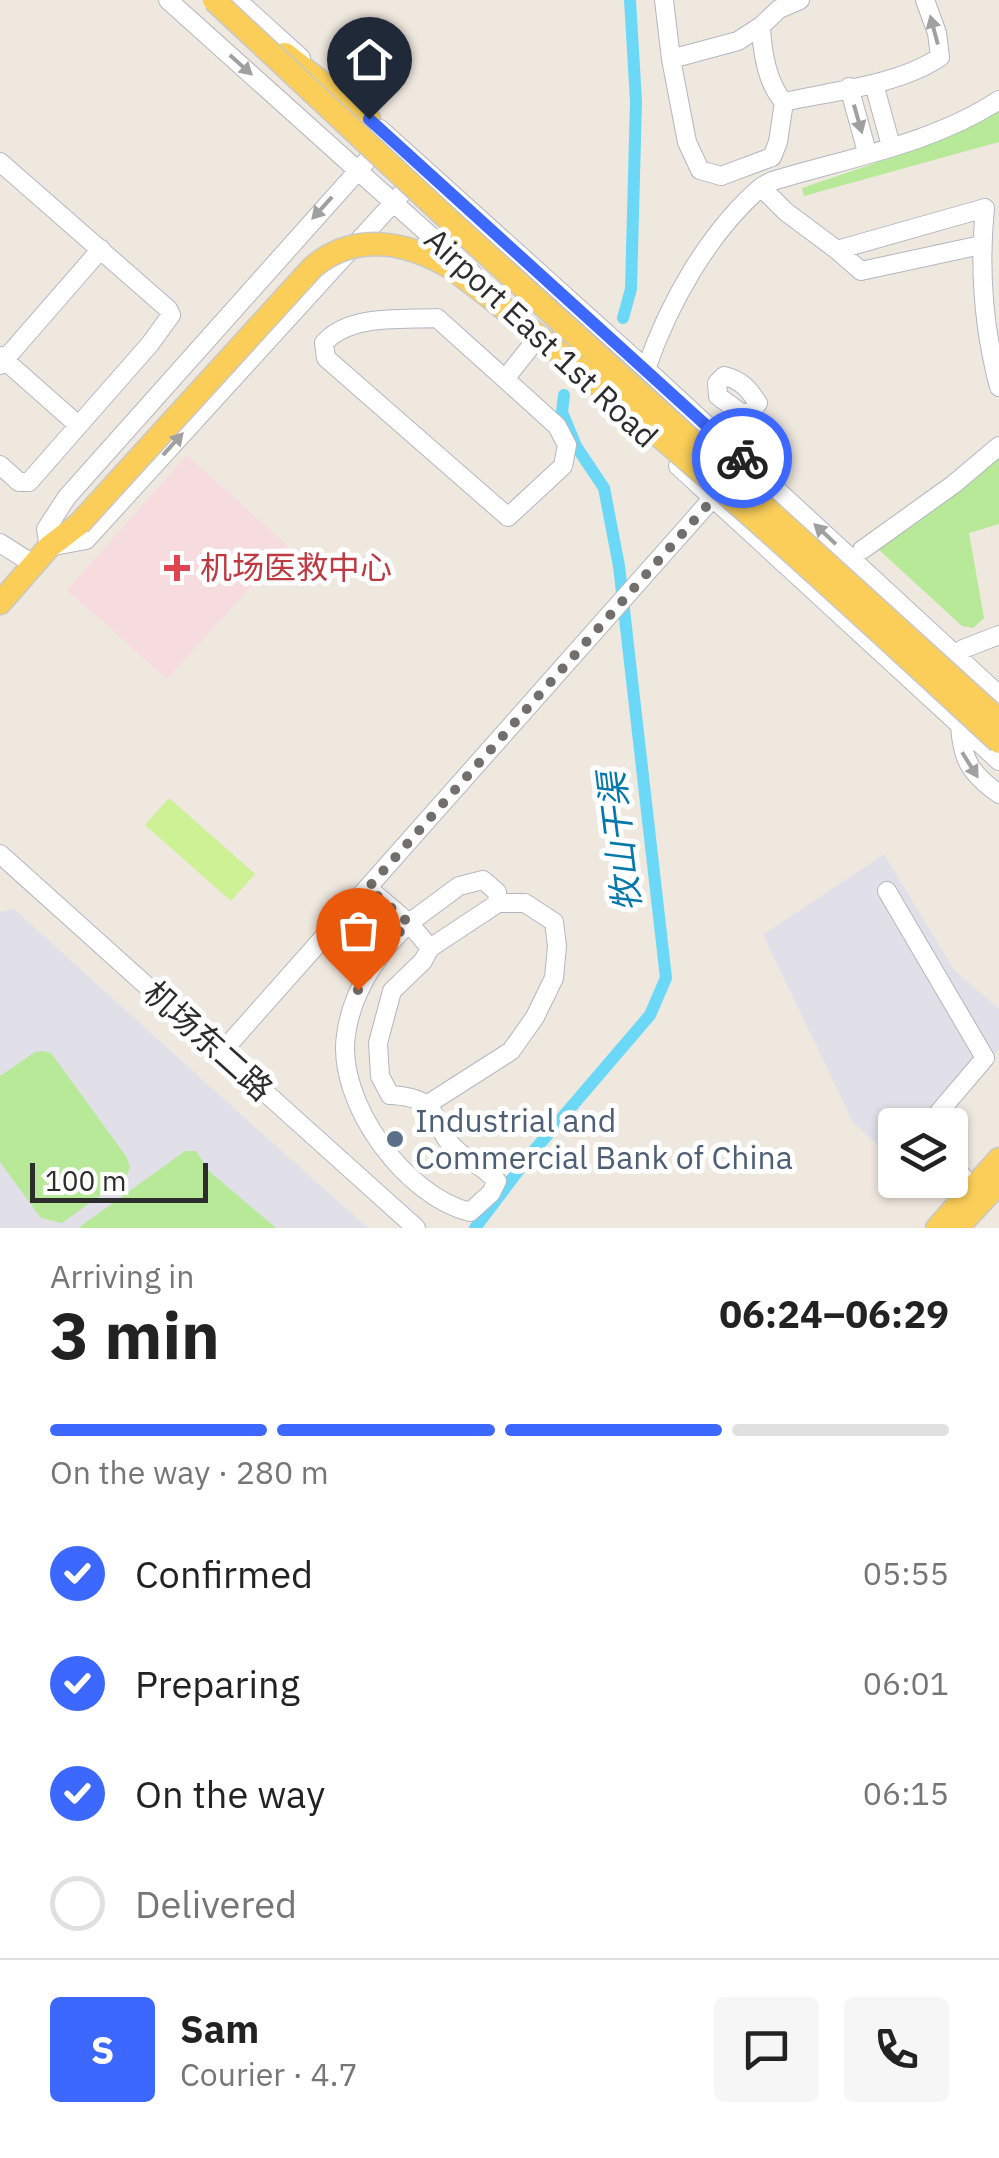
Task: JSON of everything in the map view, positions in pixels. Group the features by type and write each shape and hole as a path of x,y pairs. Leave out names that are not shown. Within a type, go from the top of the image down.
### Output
{"main road":[{"path":"217,0 369,119"},
{"path":"217,0 448,219 696,429 999,720"},
{"path":"0,603 289,270 321,245 363,231 404,232 445,250 696,429"},
{"path":"73,519 313,267 346,249 375,243 400,245 452,269 669,444 999,742"},
{"path":"937,1228 999,1159"},
{"path":"958,1228 999,1183"}],"street":[{"name":"Airport East 1st Road","path":"168,0 358,168 999,760"},
{"name":"Airport East 1st Road","path":"237,0 646,369 696,429 745,460 862,559 999,696"},
{"path":"664,0 687,142 700,170 720,176 772,157 778,142 784,102 762,49 761,26"},
{"path":"672,59 738,41 778,9 800,0"},
{"path":"784,102 874,84 921,70 940,57 937,33 925,0"},
{"path":"874,84 891,146"},
{"path":"849,87 867,152"},
{"path":"646,369 676,299 714,241 762,186 961,122 999,100"},
{"path":"41,556 46,529 67,496 388,137"},
{"path":"0,162 102,249 171,315 29,482 19,482 0,466"},
{"path":"0,544 41,556 86,540 424,169"},
{"path":"762,186 786,212 862,271 981,245"},
{"path":"838,250 985,208 981,245 992,360 999,387"},
{"path":"78,426 1,360 102,249"},
{"path":"437,318 505,379 556,426 567,444 563,466 508,516 326,358 324,344 336,330 364,322 437,318"},
{"path":"505,379 539,336"},
{"path":"696,429 728,404"},
{"path":"999,446 862,559 999,682"},
{"path":"221,1052 745,460"},
{"path":"963,650 999,635"},
{"path":"960,725 962,754 981,781 999,794"},
{"name":"机场东二路","path":"0,854 416,1228"},
{"path":"428,1104 511,1052 535,1017 554,978 554,922 524,903 498,902 430,948 392,992 378,1044 383,1082 390,1096 412,1096 428,1104 456,1150 484,1166 497,1182 470,1212 435,1199 401,1170 370,1128 346,1060 346,1036 358,990 386,945 409,923 459,886 484,880 498,892 498,902"},
{"path":"368,888 409,923 430,948"},
{"path":"887,891 985,1058 942,1108"},
{"path":"355,1093 383,1082"}],"shaded area":[{"name":"机场医救中心","path":"187,455 288,546 167,679 67,590"},
{"path":"884,854 954,970 999,1009 999,1049 953,1108 878,1108 878,1145 853,1122 763,935"},
{"path":"14,909 368,1228 0,1228 0,912"}],"green space":[{"path":"999,108 999,142 804,196 802,188 902,154"},
{"path":"999,455 999,524 969,533 984,618 973,628 962,626 877,548"},
{"path":"169,798 255,874 231,901 145,825"},
{"path":"35,1052 51,1053 130,1167 126,1177 62,1223 41,1218 0,1162 0,1076"},
{"path":"185,1151 196,1151 209,1171 276,1228 78,1228"}],"waterway":[{"name":"牧山干渠","path":"623,318 631,289 636,101 630,0"},
{"name":"牧山干渠","path":"475,1228 531,1154 650,1015 666,978 619,566 604,488 576,446 562,412 564,395"}],"way so far":[{"path":"358,990 386,945 409,923 368,888 713,499 745,460 742,458"}],"place":[{"name":"机场医救中心","path":"177,568"},
{"name":"Industrial and Commercial Bank of China","path":"395,1139"}],"route":[{"path":"369,119 742,458"}]}
